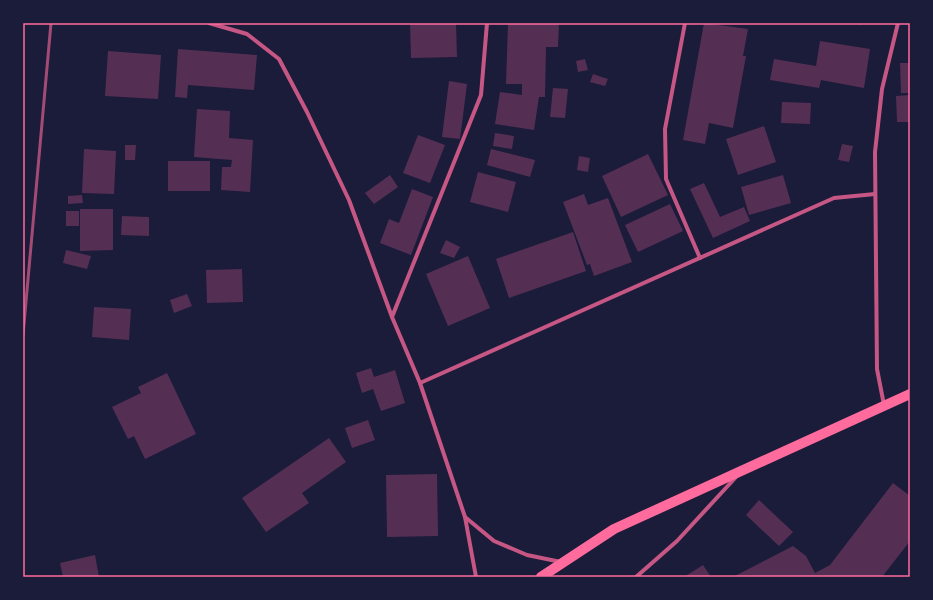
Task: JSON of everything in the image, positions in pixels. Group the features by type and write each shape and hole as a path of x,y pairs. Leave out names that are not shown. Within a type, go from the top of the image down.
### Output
{"main road":[{"path":"541,577 614,529 910,394"}],"street":[{"path":"209,23 246,34 278,59 307,112 349,200 392,317 420,383 465,517 476,577"},
{"path":"392,317 481,95 488,23"},
{"path":"686,23 665,129 666,179 700,258"},
{"path":"884,405 877,369 875,152 882,89 898,23"},
{"path":"420,383 834,198 875,194"},
{"path":"636,577 678,541 741,471"},
{"path":"465,517 494,541 527,555 562,562"}],"building":[{"path":"410,23 456,23 457,57 411,58"},
{"path":"508,23 559,23 558,47 546,47 545,97 539,97 534,130 495,124 500,92 522,95 522,84 506,84"},
{"path":"704,23 748,29 743,56 746,56 733,128 709,123 705,144 683,140"},
{"path":"850,23 861,23 861,25"},
{"path":"820,41 870,49 864,88 821,80 819,88 770,80 774,59 816,66"},
{"path":"178,49 257,55 254,90 188,85 187,98 175,97"},
{"path":"108,51 161,55 158,99 105,96"},
{"path":"585,59 588,70 578,72 576,61"},
{"path":"900,63 910,63 910,93 901,93"},
{"path":"593,74 608,79 605,86 590,82"},
{"path":"449,81 467,84 460,139 442,137"},
{"path":"553,88 568,89 565,118 550,117"},
{"path":"910,95 910,122 897,122 896,96"},
{"path":"782,102 811,103 810,124 781,123"},
{"path":"197,109 230,111 229,138 253,140 250,192 221,190 222,167 231,167 232,160 194,157"},
{"path":"764,126 776,162 738,175 726,139"},
{"path":"495,133 514,136 512,149 493,146"},
{"path":"418,135 445,145 430,183 403,173"},
{"path":"842,144 853,146 849,162 838,160"},
{"path":"125,145 136,145 135,160 125,160"},
{"path":"84,149 116,151 114,194 82,193"},
{"path":"491,149 535,160 530,177 487,165"},
{"path":"648,154 668,195 621,217 602,176"},
{"path":"579,156 590,158 588,172 577,170"},
{"path":"168,161 210,161 210,191 168,191"},
{"path":"478,172 516,182 508,212 470,202"},
{"path":"390,175 398,187 374,204 365,193"},
{"path":"783,175 791,203 749,215 741,187"},
{"path":"704,183 720,217 744,207 750,221 713,238 690,189"},
{"path":"412,189 433,197 411,255 380,243 389,219 399,223"},
{"path":"584,194 588,205 608,198 632,262 594,276 590,264 587,265 563,202"},
{"path":"82,195 83,203 68,204 68,196"},
{"path":"670,204 683,231 638,252 625,225"},
{"path":"80,209 113,209 113,250 80,251"},
{"path":"66,211 79,211 79,226 66,226"},
{"path":"122,216 149,217 149,236 121,235"},
{"path":"573,232 586,271 509,298 496,259"},
{"path":"446,240 460,247 454,258 440,253"},
{"path":"66,250 91,256 87,269 63,263"},
{"path":"468,256 490,308 448,326 426,274"},
{"path":"242,269 243,302 207,303 206,270"},
{"path":"187,294 192,306 174,313 170,300"},
{"path":"94,307 131,309 129,340 92,337"},
{"path":"371,368 374,377 395,370 405,403 381,411 373,389 362,393 356,373"},
{"path":"167,373 196,434 145,459 134,436 128,439 112,407 141,393 138,387"},
{"path":"368,420 375,440 352,448 345,428"},
{"path":"329,438 346,462 302,493 309,503 266,532 242,498"},
{"path":"437,474 438,536 387,537 386,475"},
{"path":"893,483 910,496 910,541 882,577 733,577 793,546 806,556 815,573 830,565"},
{"path":"759,500 793,532 779,546 746,515"},
{"path":"95,555 99,577 63,577 60,563"},
{"path":"703,565 711,577 684,577"}],"railway":[{"path":"23,335 51,23"}]}
